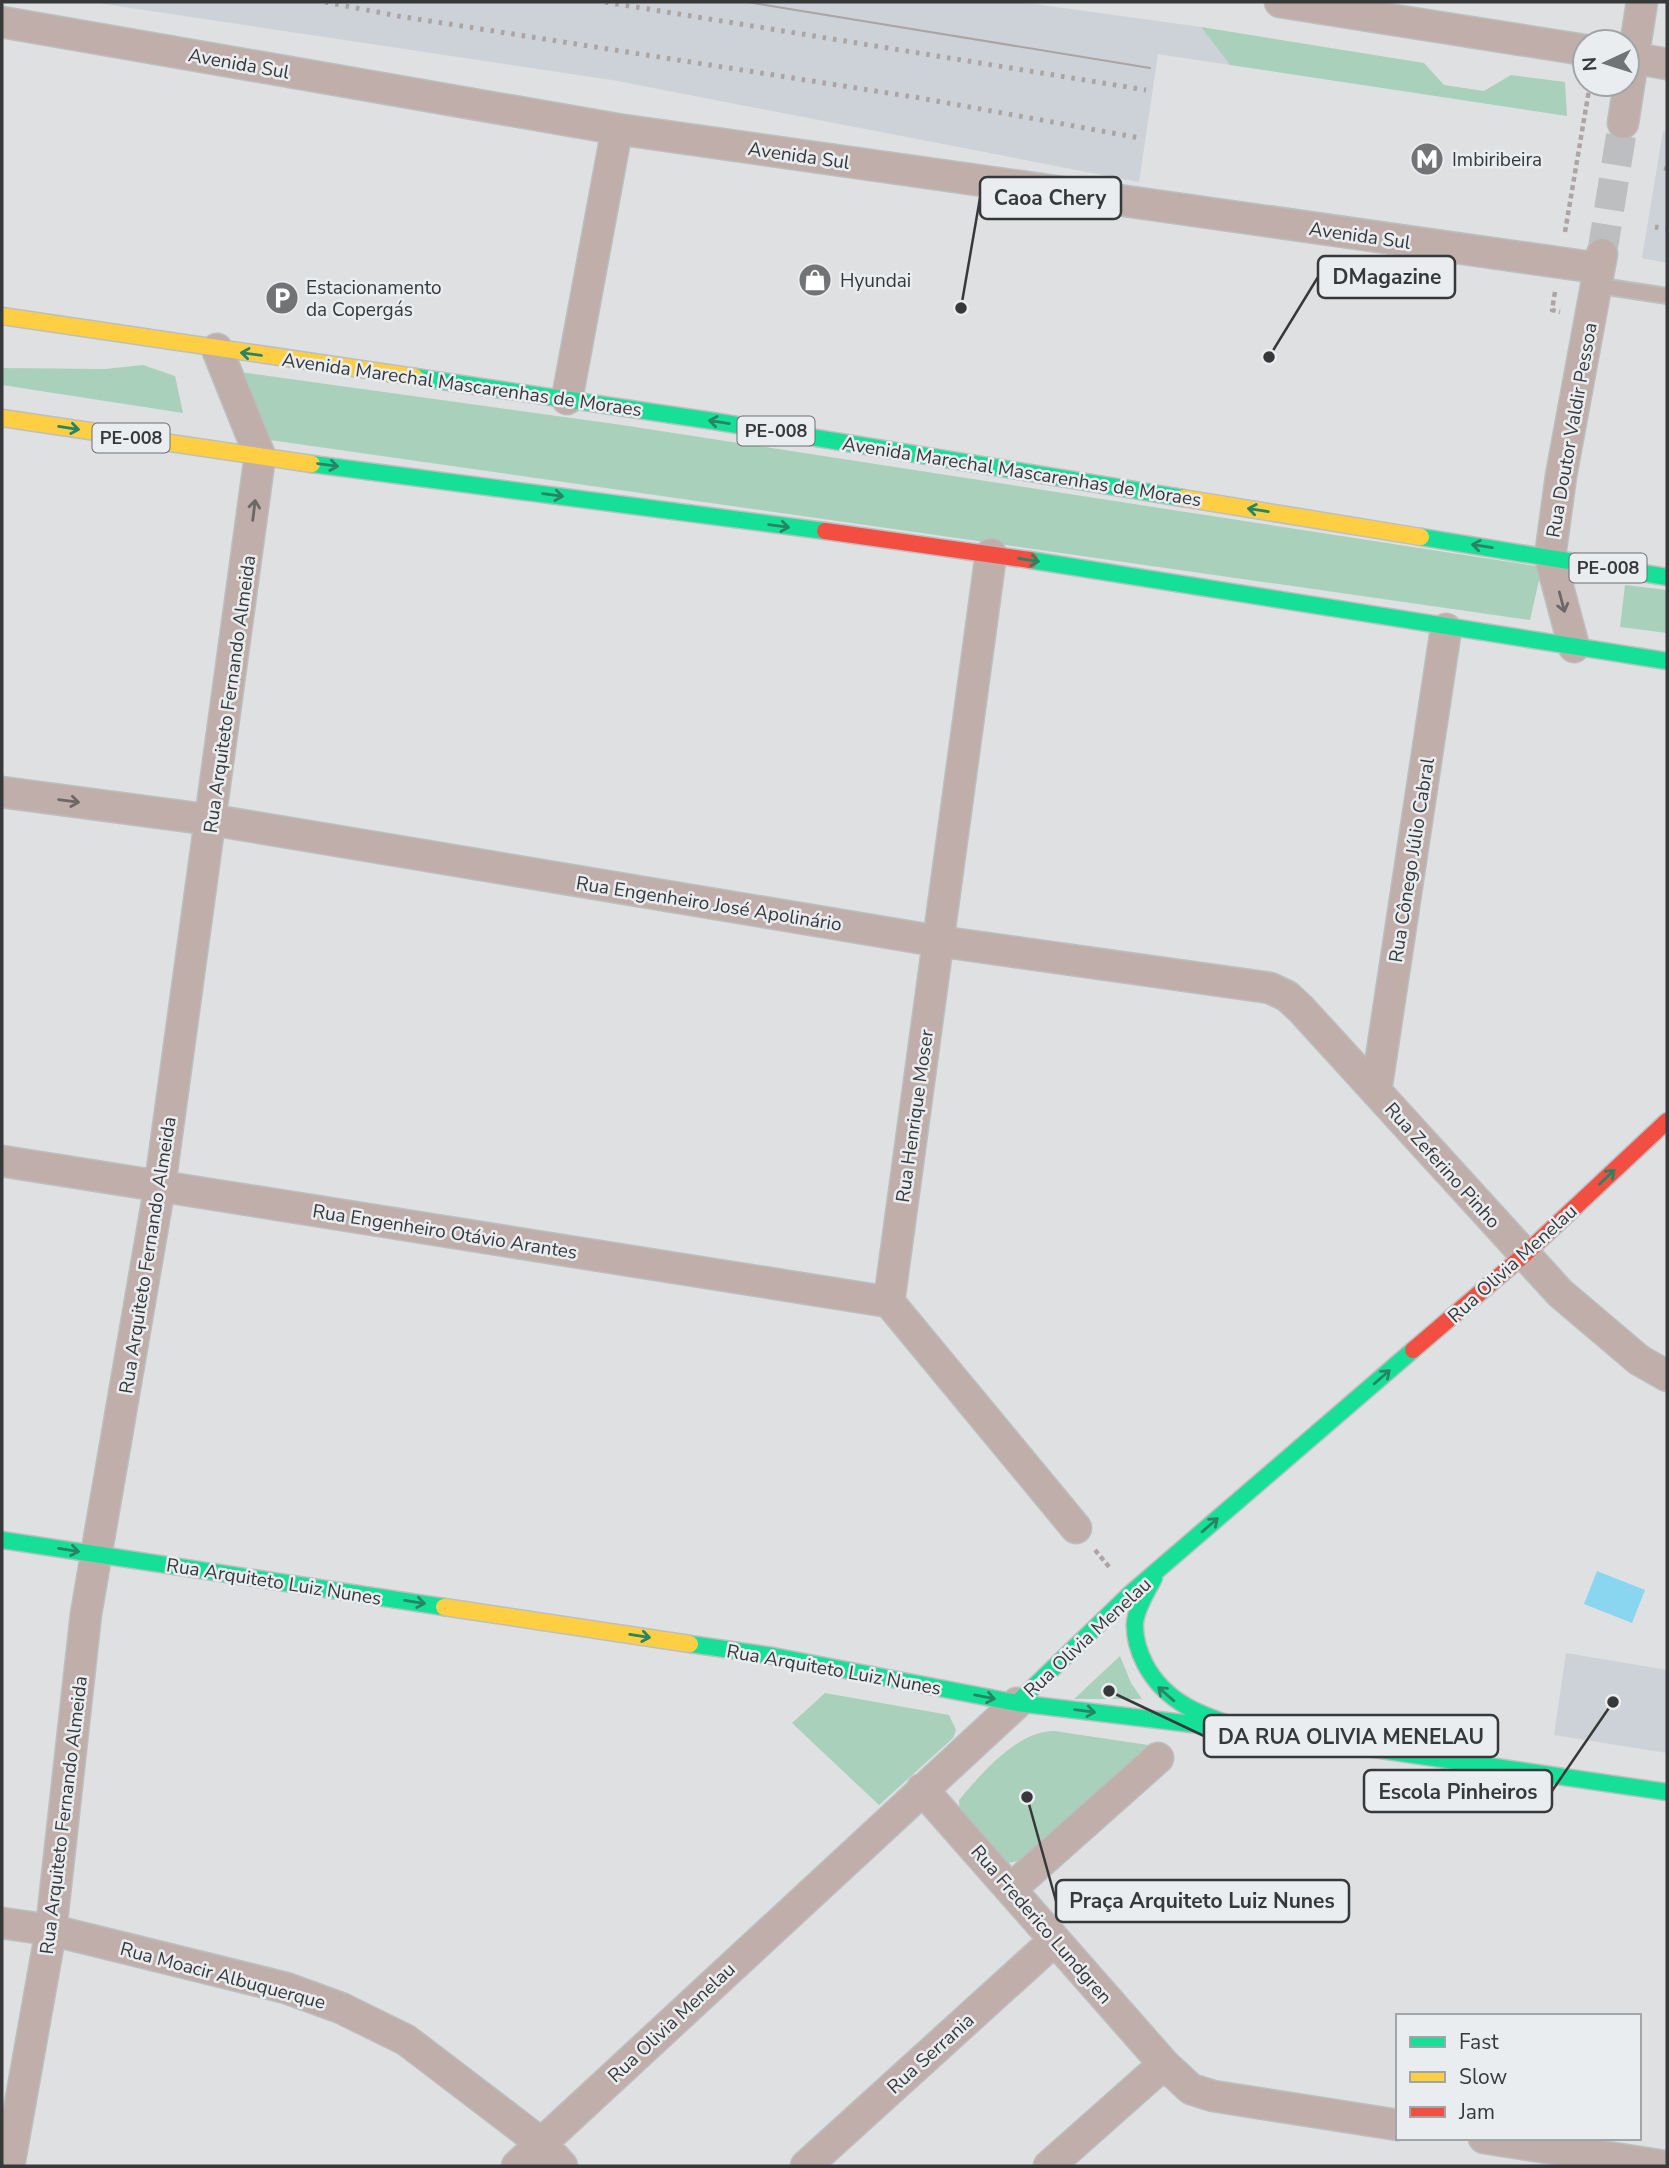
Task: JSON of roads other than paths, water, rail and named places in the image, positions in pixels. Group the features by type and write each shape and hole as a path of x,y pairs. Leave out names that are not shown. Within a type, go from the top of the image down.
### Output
{"main road":[{"name":"Avenida Marechal Mascarenhas de Moraes","path":"2,316 567,399 1667,577"},
{"path":"28,336 94,330"},
{"name":"PE-008","path":"2,418 260,456 991,554 1446,629 1667,661"},
{"name":"Rua Olivia Menelau","path":"1017,1703 1131,1593 1524,1255 1667,1121"},
{"name":"Rua Arquiteto Luiz Nunes","path":"2,1540 774,1656 1017,1703 1250,1731 1667,1792"},
{"path":"1158,1570 1135,1623 1139,1650 1151,1679 1167,1696 1189,1710 1250,1731"}],"street":[{"path":"1280,2 1571,48"},
{"path":"1636,28 1642,2"},
{"name":"Avenida Sul","path":"2,22 617,129 1598,269"},
{"path":"1641,59 1667,64"},
{"path":"1623,123 1626,98"},
{"path":"567,399 617,129"},
{"name":"Rua Doutor Valdir Pessoa","path":"1574,647 1550,557 1561,476 1598,269"},
{"name":"Rua Arquiteto Fernando Almeida","path":"9,2166 51,1930 86,1614 160,1185 260,456 217,349"},
{"name":"Rua Henrique Moser","path":"889,1302 991,554"},
{"name":"Rua Cônego Júlio Cabral","path":"1376,1091 1446,629"},
{"name":"Rua Engenheiro José Apolinário","path":"2,792 212,820 937,941 1270,988 1287,996 1301,1009 1376,1091"},
{"name":"Rua Zeferino Pinho","path":"1376,1091 1560,1293 1639,1360 1667,1376"},
{"name":"Rua Engenheiro Otávio Arantes","path":"2,1161 889,1302"},
{"path":"889,1302 1076,1528"},
{"name":"Rua Olivia Menelau","path":"517,2166 1017,1703"},
{"path":"1012,1888 1158,1758"},
{"name":"Rua Frederico Lundgren","path":"922,1789 1012,1888 1164,2064 1191,2089 1213,2096 1396,2125"},
{"name":"Rua Moacir Albuquerque","path":"2,1923 51,1930 286,1988 341,2008 406,2039 541,2143 562,2166"},
{"name":"Rua Serrania","path":"806,2166 1055,1940"},
{"path":"1049,2166 1164,2064"},
{"path":"1497,2140 1665,2166"}],"lane":[{"path":"1598,269 1667,296"}],"water":[{"path":"1597,1571 1645,1590 1632,1623 1584,1604"}],"tunnel":[{"path":"1602,254 1623,123"}],"tram line":[{"path":"747,2 1150,68"}],"railway":[{"path":"325,2 398,16 920,98 1140,138"},
{"path":"605,2 1146,90"},
{"path":"1655,227 1667,229"}],"place":[{"name":"Imbiribeira","path":"1427,159"},
{"name":"Hyundai","path":"815,280"},
{"name":"Estacionamento da Copergás","path":"282,298"},
{"name":"Caoa Chery","path":"961,308"},
{"name":"DMagazine","path":"1269,357"},
{"name":"DA RUA OLIVIA MENELAU","path":"1109,1691"},
{"name":"Escola Pinheiros","path":"1613,1702"},
{"name":"Praça Arquiteto Luiz Nunes","path":"1027,1797"}]}
